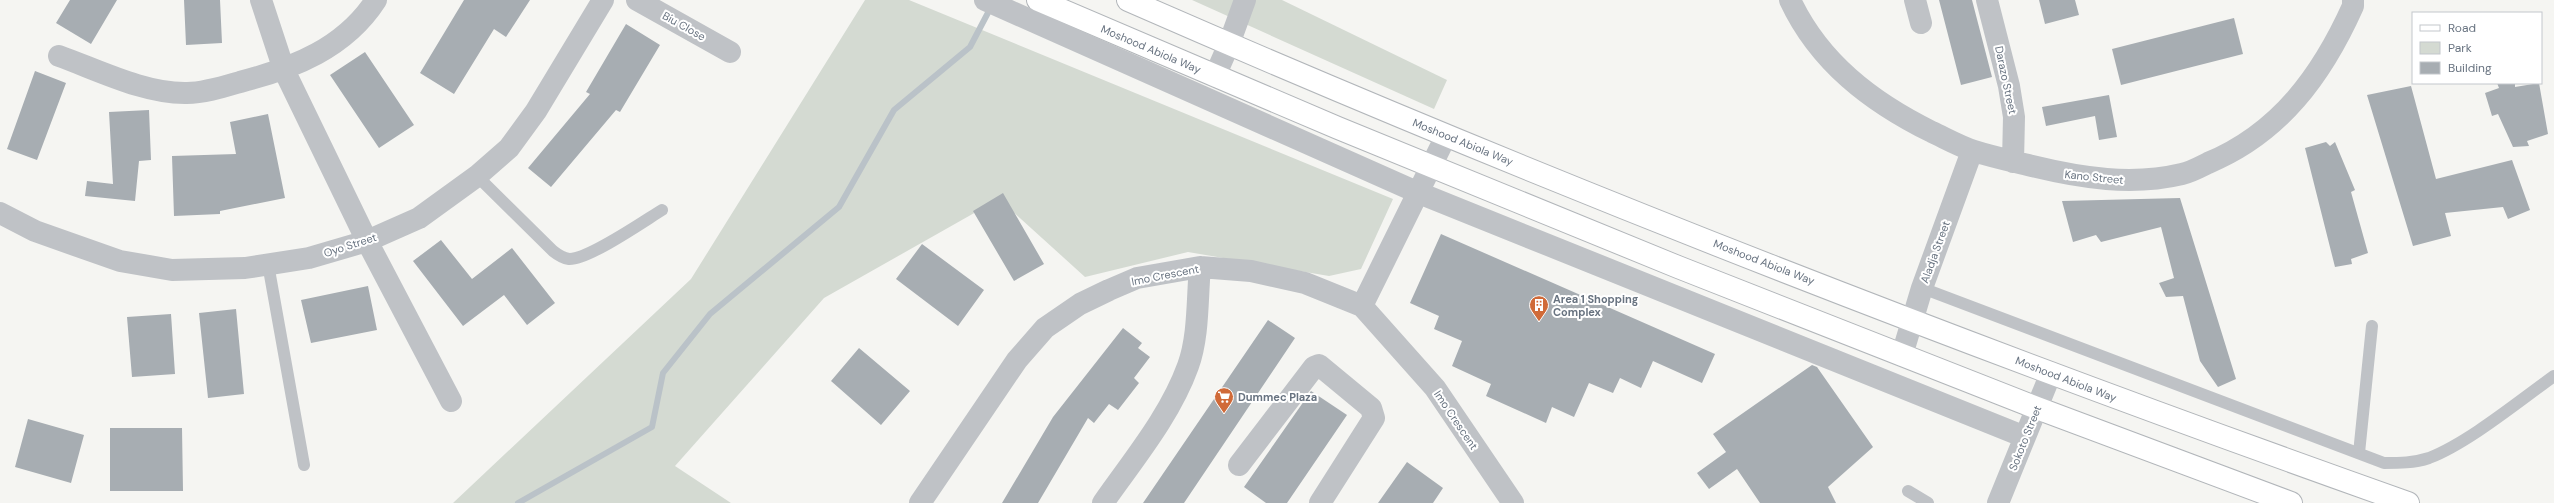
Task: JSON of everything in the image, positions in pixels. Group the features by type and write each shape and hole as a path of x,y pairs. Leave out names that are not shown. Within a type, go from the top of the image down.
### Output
{"main road":[{"name":"Moshood Abiola Way","path":"1128,0 1446,136 1914,320 2051,373 2408,503"},
{"name":"Moshood Abiola Way","path":"1043,2 1215,76 1678,267 2037,408 2291,503"}],"street":[{"path":"262,0 284,70 367,241 450,401"},
{"path":"59,56 141,86 186,93 218,88 284,70 321,52 346,36 366,16 376,0"},
{"name":"Oyo Street","path":"0,213 35,231 120,261 172,270 245,268 309,258 367,241 419,218 477,176 509,148 536,111 603,0"},
{"name":"Biu Close","path":"637,0 730,52"},
{"path":"985,0 1419,193 2025,437"},
{"path":"1215,76 1229,44 1245,0"},
{"name":"Kano Street","path":"1790,0 1801,24 1846,77 1875,100 1903,118 1972,151 2075,177 2126,180 2183,174 2230,154 2270,125 2305,90 2335,45 2353,6 2353,0"},
{"path":"1915,0 1921,23"},
{"name":"Darazo Street","path":"1987,0 2009,86 2014,117 2014,162"},
{"path":"1362,306 1433,166 1446,136"},
{"name":"Aladja Street","path":"1902,355 1914,320 1922,288 1972,151"},
{"path":"1103,503 1173,399 1189,365 1196,327 1200,267"},
{"name":"Imo Crescent","path":"920,503 1017,360 1045,328 1080,304 1137,278 1200,267 1251,271 1305,283 1362,306 1435,388 1513,503"},
{"path":"1238,465 1314,367 1319,365 1371,408 1374,418 1320,503"},
{"name":"Sokoto Street","path":"1998,503 2051,373"}],"lane":[{"path":"477,176 553,251 571,259 587,253 662,210"},
{"path":"268,264 304,465"},
{"path":"1922,288 2384,463 2407,463 2429,458 2454,446 2554,376"},
{"path":"2359,453 2372,326"},
{"path":"1908,491 1928,503"}],"green space":[{"path":"865,0 909,0 1393,199 1361,269 1329,276 1188,252 1085,277 999,199 824,298 675,466 731,503 453,503 691,279"},
{"path":"1192,0 1282,0 1447,80 1434,109"}],"building":[{"path":"70,0 117,0 91,44 56,23"},
{"path":"184,0 220,0 222,43 186,45"},
{"path":"464,0 530,0 506,37 494,29 454,94 420,73"},
{"path":"1939,0 1972,0 1992,77 1961,85"},
{"path":"2039,0 2075,0 2079,15 2045,24"},
{"path":"2234,18 2243,54 2121,85 2112,49"},
{"path":"626,24 660,45 620,112 616,110 551,187 528,168 590,94 586,92"},
{"path":"365,52 414,125 379,148 330,75"},
{"path":"35,71 66,83 37,160 7,149"},
{"path":"2497,84 2515,84 2515,87 2539,84 2548,134 2527,141 2529,146 2513,147 2498,114 2492,116 2485,93 2499,88"},
{"path":"2411,86 2436,179 2512,160 2530,210 2508,219 2503,207 2445,213 2451,236 2413,246 2367,95"},
{"path":"2109,95 2117,137 2099,140 2095,116 2046,126 2042,107"},
{"path":"149,110 151,160 139,161 135,201 85,196 87,181 113,184 109,112"},
{"path":"268,114 285,198 220,211 220,214 174,216 172,156 236,154 230,122"},
{"path":"2326,142 2330,146 2335,142 2355,190 2351,192 2368,253 2351,259 2352,264 2335,267 2305,148"},
{"path":"1003,193 1044,264 1014,281 973,211"},
{"path":"2180,198 2236,379 2218,387 2200,361 2183,296 2166,297 2159,283 2174,278 2161,227 2101,242 2096,235 2073,242 2062,201"},
{"name":"Area 1 Shopping Complex","path":"1441,234 1715,354 1702,383 1653,361 1641,388 1620,378 1613,393 1589,383 1574,417 1552,407 1546,423 1486,396 1491,384 1452,366 1462,341 1434,329 1439,316 1410,303"},
{"path":"441,240 472,279 512,248 555,303 527,325 504,295 463,326 413,261"},
{"path":"922,244 984,290 958,326 896,279"},
{"path":"368,286 377,330 311,343 301,300"},
{"path":"236,309 244,394 208,398 199,313"},
{"path":"171,314 175,374 132,377 127,317"},
{"name":"Dummec Plaza","path":"1268,320 1295,338 1184,503 1143,503"},
{"path":"1123,328 1142,343 1138,348 1150,357 1134,378 1139,383 1118,410 1109,404 1094,423 1088,418 1038,503 1002,503 1053,417"},
{"path":"859,348 910,391 881,425 831,381"},
{"path":"1812,365 1817,367 1873,447 1828,487 1836,503 1760,503 1737,469 1709,489 1697,473 1726,452 1713,434"},
{"path":"1311,391 1347,415 1287,503 1266,503 1244,487"},
{"path":"28,419 84,435 71,483 15,467"},
{"path":"110,428 182,428 183,491 110,491"},
{"path":"1407,462 1443,488 1433,503 1378,503"}],"waterway":[{"path":"518,503 652,427 663,373 710,314 839,207 894,110 970,47 991,7"}],"place":[{"name":"Area 1 Shopping Complex","path":"1539,322"},
{"name":"Dummec Plaza","path":"1224,414"}]}
